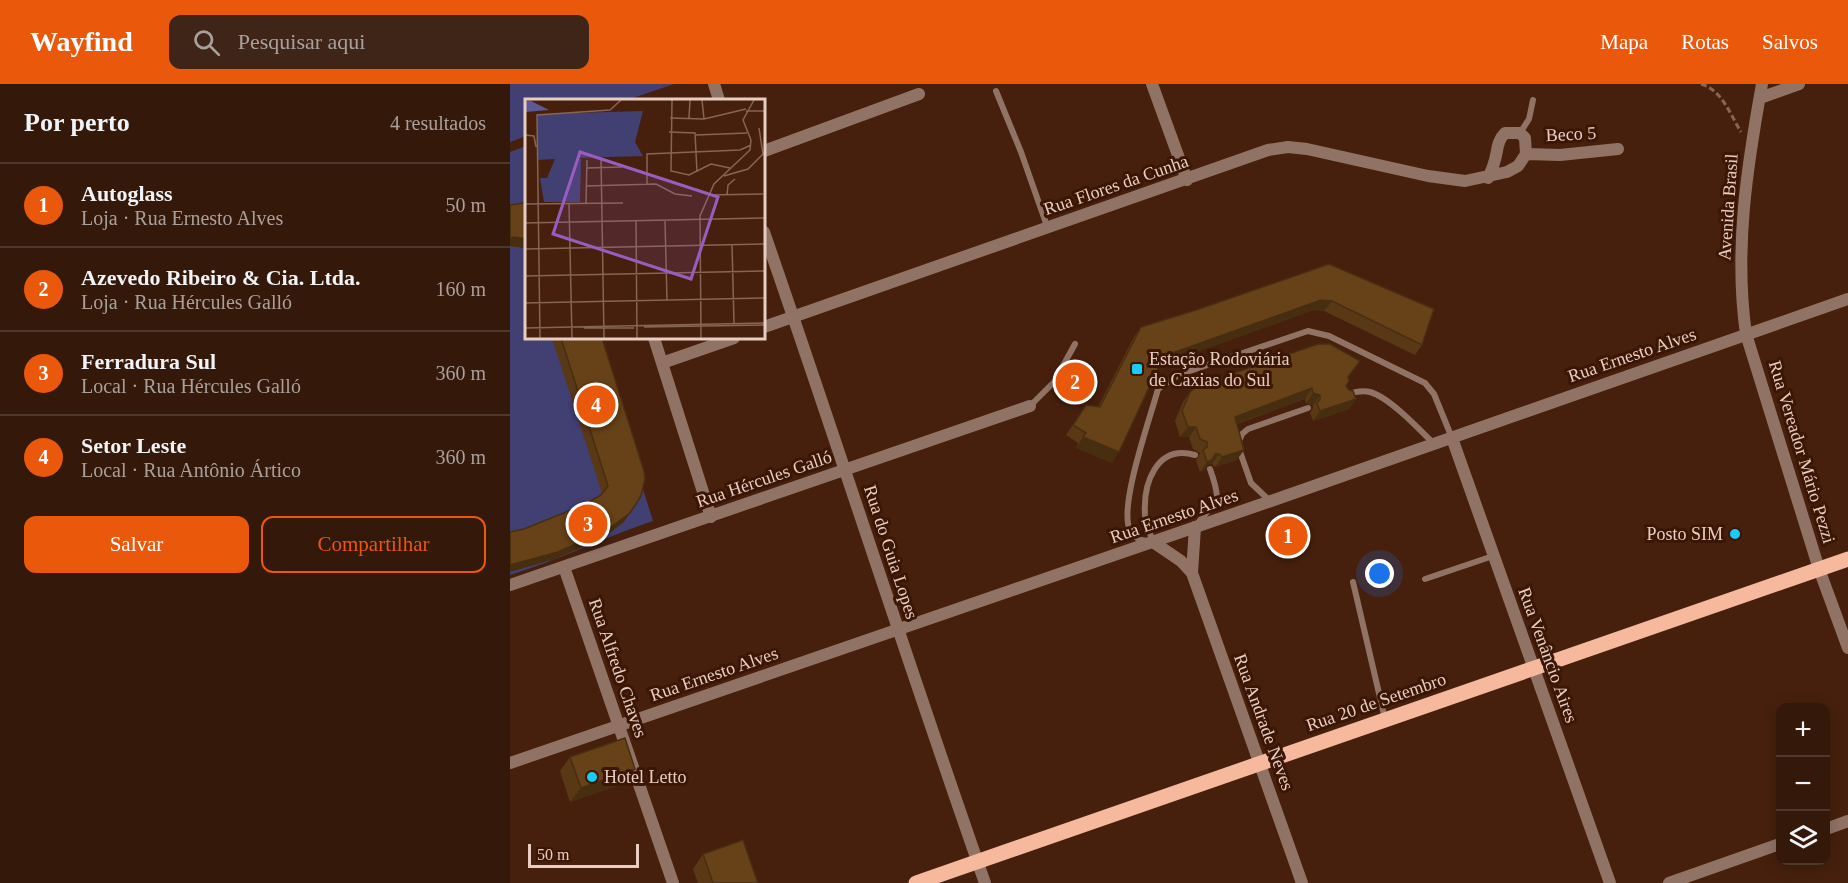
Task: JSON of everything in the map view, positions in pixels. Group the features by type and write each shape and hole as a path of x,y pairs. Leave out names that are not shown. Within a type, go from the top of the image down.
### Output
{"main road":[{"name":"Rua 20 de Setembro","path":"916,883 1848,559"}],"street":[{"path":"714,84 719,99"},
{"path":"1152,84 1187,180"},
{"name":"Avenida Brasil","path":"1746,334 1742,306 1742,228 1751,148 1762,84"},
{"path":"1760,98 1799,84"},
{"path":"765,151 919,94"},
{"path":"1488,178 1495,162 1498,143 1505,133 1520,133 1525,138 1526,154"},
{"name":"Rua Flores da Cunha","path":"765,327 1268,150 1288,147 1307,149 1428,176 1465,181 1488,178 1507,172 1518,166 1526,154"},
{"name":"Beco 5","path":"1526,154 1560,155 1618,149"},
{"name":"Rua do Guia Lopes","path":"765,235 984,883"},
{"name":"Rua Ernesto Alves","path":"510,763 897,631 1848,300"},
{"name":"Rua Vereador Mário Pezzi","path":"1746,334 1820,568 1848,648"},
{"path":"654,339 711,517"},
{"path":"662,363 731,339"},
{"name":"Rua Hércules Galló","path":"510,585 1030,406"},
{"name":"Rua Venâncio Aires","path":"1452,438 1610,883"},
{"name":"Rua Andrade Neves","path":"1195,527 1192,573 1302,883"},
{"name":"Rua Andrade Neves","path":"1153,542 1181,561 1192,573"},
{"name":"Rua Alfredo Chaves","path":"564,567 673,883"},
{"path":"1830,828 1848,821"},
{"path":"1669,883 1776,845"}],"lane":[{"path":"996,91 1021,152 1047,226"},
{"path":"1520,133 1529,119 1533,100"},
{"path":"1195,455 1185,452 1177,454 1160,462 1153,470 1149,480 1145,514 1153,542 1141,541 1135,537 1127,520 1128,497 1158,389 1178,375 1308,331 1329,336 1425,383 1434,394 1452,438"},
{"path":"1030,406 1054,382 1075,344"},
{"path":"1344,396 1356,391 1377,394 1411,420 1434,444"},
{"path":"1271,501 1251,483 1239,449 1239,441 1248,429 1308,408"},
{"path":"1195,527 1218,499 1210,469"},
{"path":"1425,579 1493,556"},
{"path":"1353,582 1385,720"}],"path":[{"path":"1701,84 1715,91 1751,148"}],"shaded area":[{"path":"510,84 674,84 630,99 525,99 525,136 510,142"},
{"path":"525,146 525,339 596,339 653,521 510,575 510,152"}],"building":[{"path":"525,204 525,239 510,238 510,205"},
{"name":"Estação Rodoviária de Caxias do Sul","path":"1329,264 1434,309 1422,345 1332,301 1321,300 1167,355 1161,362 1119,452 1083,437 1086,433 1073,425 1086,405 1100,407 1141,327"},
{"path":"561,339 602,339 645,479 641,496 630,513 607,530 558,552 510,565 510,532 524,529 586,504 601,495 608,486"},
{"name":"Estação Rodoviária de Caxias do Sul","path":"1318,344 1330,344 1360,361 1348,377 1349,381 1346,386 1353,391 1356,399 1320,411 1317,403 1320,395 1313,393 1312,388 1235,417 1244,450 1222,457 1215,454 1212,460 1207,462 1203,450 1207,447 1207,442 1200,439 1196,427 1188,427 1182,411 1190,392 1197,386"},
{"path":"625,738 635,769 581,788 570,757"},
{"path":"743,840 758,883 713,883 703,854"}],"place":[{"name":"Estação Rodoviária de Caxias do Sul","path":"1137,369"},
{"name":"Azevedo Ribeiro & Cia. Ltda.","path":"1075,382"},
{"name":"Setor Leste","path":"596,405"},
{"name":"Ferradura Sul","path":"588,524"},
{"name":"Posto SIM","path":"1735,534"},
{"name":"Autoglass","path":"1288,536"},
{"name":"Hotel Letto","path":"592,777"}]}
